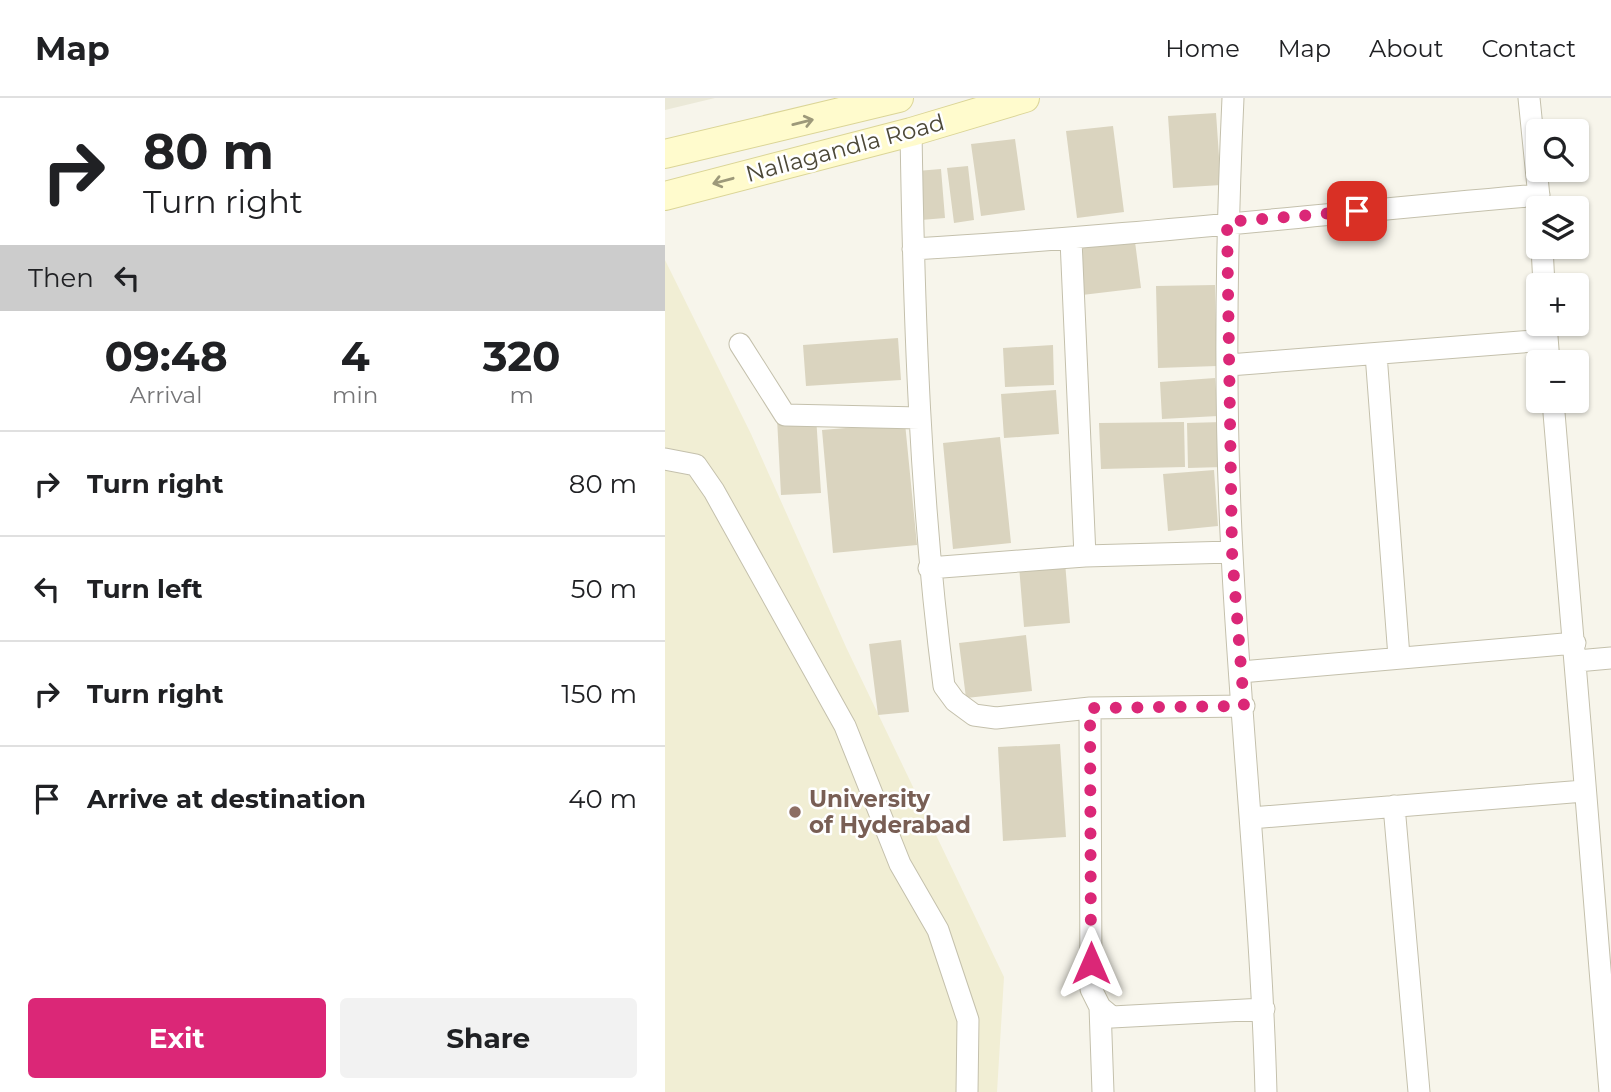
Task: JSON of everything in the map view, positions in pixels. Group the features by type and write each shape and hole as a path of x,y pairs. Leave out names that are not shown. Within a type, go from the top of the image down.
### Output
{"main road":[{"name":"Nallagandla Road","path":"665,155 899,98"},
{"name":"Nallagandla Road","path":"665,197 911,132 1025,98"}],"street":[{"path":"1233,98 1227,222 1232,552 1264,1009 1266,1092"},
{"path":"1529,98 1539,196"},
{"path":"911,132 919,418 929,568 944,686 955,701 974,715 996,718 1090,708 1244,706"},
{"path":"913,249 1072,240 1227,222 1526,203"},
{"path":"1072,240 1085,556"},
{"path":"1229,365 1376,354 1526,335"},
{"path":"740,344 785,415 919,418"},
{"path":"1376,354 1399,657"},
{"path":"1554,413 1576,652 1584,791 1610,1092"},
{"path":"665,459 696,466 714,491 845,726 900,864 938,930 950,959 968,1020 967,1092"},
{"path":"929,568 1085,556 1232,552"},
{"path":"1241,672 1399,657 1576,652 1611,658"},
{"path":"1090,708 1091,989 1100,1007 1112,1017 1264,1009"},
{"path":"1251,818 1584,791"},
{"path":"1394,806 1419,1092"},
{"path":"1100,1007 1103,1092"}],"shaded area":[{"path":"665,98 715,98 665,110"},
{"name":"University of Hyderabad","path":"665,260 751,434 846,647 1004,977 997,1092 665,1092"}],"building":[{"path":"1216,113 1221,185 1173,188 1168,116"},
{"path":"1113,126 1124,212 1077,218 1066,131"},
{"path":"1015,139 1025,210 981,216 971,144"},
{"path":"968,166 974,220 954,223 947,168"},
{"path":"941,169 945,218 921,220 917,171"},
{"path":"1134,234 1141,288 1082,295 1075,241"},
{"path":"1215,285 1217,366 1158,368 1156,286"},
{"path":"898,338 901,380 806,386 803,345"},
{"path":"1053,345 1054,385 1005,387 1003,348"},
{"path":"1215,378 1218,416 1162,419 1160,382"},
{"path":"1056,390 1059,434 1004,438 1001,394"},
{"path":"816,416 821,493 781,495 777,418"},
{"path":"1184,422 1185,467 1101,469 1099,423"},
{"path":"1222,422 1223,467 1188,468 1187,423"},
{"path":"905,423 917,545 833,553 822,430"},
{"path":"1000,437 1011,543 953,549 943,443"},
{"path":"1214,470 1218,526 1168,531 1163,474"},
{"path":"1065,562 1070,623 1024,627 1019,566"},
{"path":"1026,635 1032,691 966,698 959,643"},
{"path":"901,640 909,712 878,715 869,644"},
{"path":"1060,744 1066,837 1003,841 998,747"}],"place":[{"name":"University of Hyderabad","path":"795,812"}],"route":[{"path":"1091,963 1090,708 1244,706 1232,552 1227,222 1357,211"}]}
